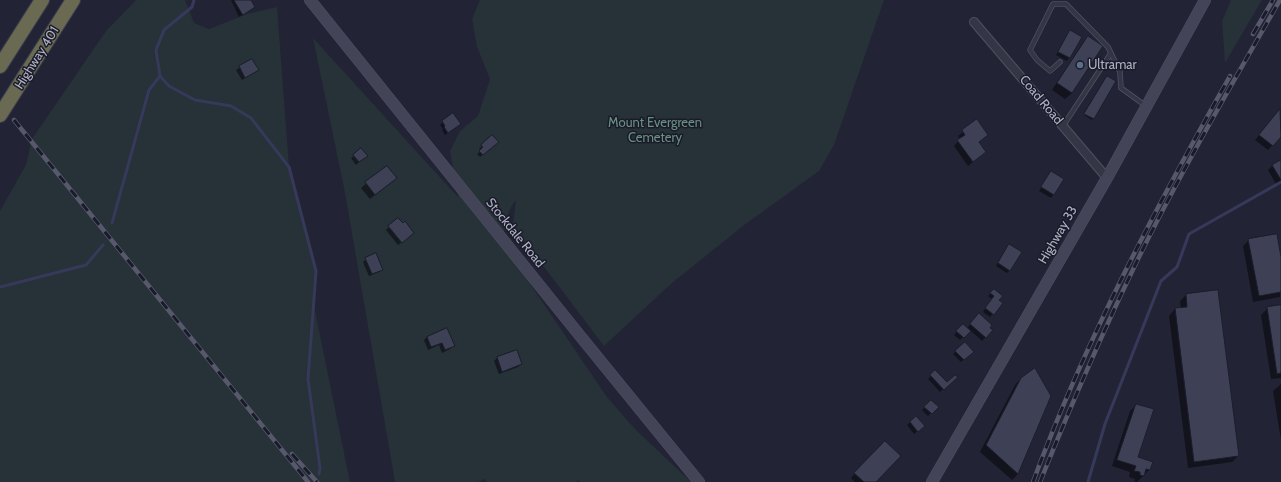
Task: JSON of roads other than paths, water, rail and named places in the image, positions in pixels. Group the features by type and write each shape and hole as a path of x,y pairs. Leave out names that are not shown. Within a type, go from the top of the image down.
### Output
{"highway":[{"name":"Highway 401","path":"0,66 42,0"},
{"name":"Highway 401","path":"0,115 73,0"}],"street":[{"name":"Stockdale Road","path":"310,0 699,482"},
{"name":"Highway 33","path":"932,482 1107,178 1205,0"},
{"name":"Coad Road","path":"974,22 1107,178"}],"lane":[{"path":"1060,62 1050,71 1037,60 1030,50 1053,4 1066,4 1108,47 1120,72 1120,88 1146,106"},
{"path":"1062,126 1111,53"}],"waterway":[{"path":"194,0 192,7 164,30 156,50 160,76 169,86 195,100 231,106 251,118 289,167 316,271 308,379 320,468 319,474"},
{"path":"112,223 149,90 160,76"},
{"path":"1088,482 1105,424 1161,281 1177,267 1189,234 1281,182"},
{"path":"0,287 86,265 103,245"}],"railway":[{"path":"1253,34 1273,0"},
{"path":"1040,482 1088,367 1140,255 1191,158 1280,0"},
{"path":"1033,482 1053,429 1075,378 1123,275 1175,175 1230,76"},
{"path":"14,120 308,482"},
{"path":"292,454 317,482"}],"place":[{"name":"Ultramar","path":"1080,65"}],"park label":[{"name":"Mount Evergreen Cemetery","path":"655,130"}]}
